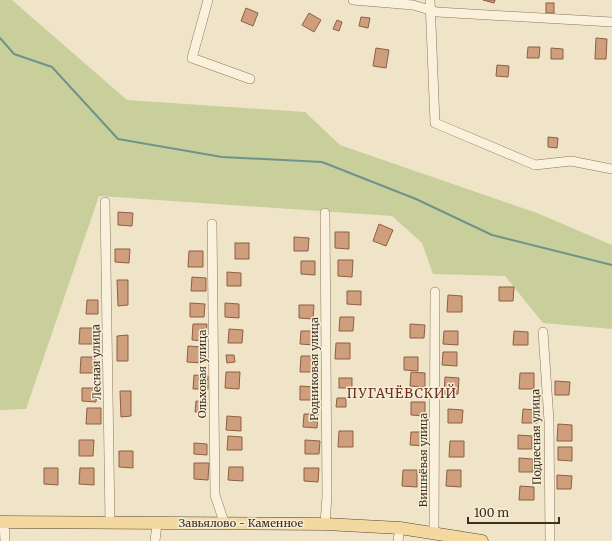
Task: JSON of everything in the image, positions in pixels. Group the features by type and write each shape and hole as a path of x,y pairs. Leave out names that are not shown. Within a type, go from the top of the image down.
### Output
{"main road":[{"name":"Завьялово - Каменное","path":"2,522 224,522 325,524 400,528 434,532 482,541"}],"street":[{"path":"208,0 192,58 250,79"},
{"path":"353,0 413,5 430,4 438,12 612,22"},
{"path":"430,4 435,123 535,164 571,162 612,169"},
{"name":"Лесная улица","path":"105,202 110,522"},
{"name":"Родниковая улица","path":"325,213 327,488 325,524"},
{"name":"Ольховая улица","path":"212,224 215,495 224,522"},
{"name":"Вишнёвая улица","path":"434,532 435,292"},
{"name":"Подлесная улица","path":"543,332 549,420 550,541"},
{"path":"2,522 5,541"},
{"path":"156,541 157,523"},
{"path":"398,541 400,528"}],"green space":[{"path":"0,0 12,0 127,100 305,112 340,145 537,213 612,245 612,329 543,323 505,276 433,274 422,243 392,216 99,196 26,409 0,410"}],"building":[{"path":"483,0 495,0 494,3"},
{"path":"546,3 554,3 554,13 546,13"},
{"path":"246,8 258,13 253,26 241,21"},
{"path":"309,13 321,20 314,32 302,25"},
{"path":"361,17 370,18 368,28 359,26"},
{"path":"337,20 342,22 339,31 333,29"},
{"path":"596,38 607,39 606,59 595,59"},
{"path":"528,47 540,47 539,58 527,58"},
{"path":"376,48 389,50 386,68 373,66"},
{"path":"551,48 563,49 563,59 551,59"},
{"path":"497,65 509,66 508,77 496,76"},
{"path":"548,137 558,138 557,148 548,147"},
{"path":"118,212 133,213 132,226 118,225"},
{"path":"379,224 393,230 386,246 373,241"},
{"path":"335,232 349,232 349,249 335,248"},
{"path":"294,237 309,238 308,251 294,251"},
{"path":"235,243 249,243 249,259 235,259"},
{"path":"115,249 130,249 129,263 115,262"},
{"path":"189,251 203,251 203,267 188,267"},
{"path":"338,260 353,260 352,277 338,276"},
{"path":"301,261 315,261 315,275 301,274"},
{"path":"227,272 241,273 241,286 227,286"},
{"path":"192,277 206,278 206,291 191,291"},
{"path":"117,280 128,280 128,305 118,306"},
{"path":"499,287 514,287 513,301 499,301"},
{"path":"347,291 361,291 361,305 347,304"},
{"path":"448,295 462,296 462,312 447,312"},
{"path":"87,300 98,300 98,314 86,314"},
{"path":"190,303 205,304 204,317 190,317"},
{"path":"225,303 239,304 239,318 225,317"},
{"path":"299,305 314,305 313,319 299,318"},
{"path":"340,317 354,317 353,331 339,331"},
{"path":"193,324 207,324 206,341 192,340"},
{"path":"410,324 425,325 424,338 410,338"},
{"path":"80,328 94,328 94,344 79,344"},
{"path":"229,329 243,330 242,343 228,343"},
{"path":"301,331 315,331 315,345 300,344"},
{"path":"444,331 458,331 458,345 443,344"},
{"path":"514,331 528,332 528,345 513,345"},
{"path":"128,335 128,361 117,361 117,336"},
{"path":"336,343 350,343 350,359 335,359"},
{"path":"188,346 202,347 202,363 187,362"},
{"path":"443,352 457,352 457,366 442,365"},
{"path":"226,355 234,355 235,362 227,363"},
{"path":"301,356 315,356 315,372 300,372"},
{"path":"81,357 95,357 95,373 80,373"},
{"path":"404,357 418,357 418,371 404,370"},
{"path":"226,372 240,372 239,389 225,388"},
{"path":"411,372 425,373 425,387 410,386"},
{"path":"520,373 534,373 534,389 519,389"},
{"path":"194,375 208,376 208,389 193,389"},
{"path":"445,377 459,378 458,394 444,394"},
{"path":"339,378 352,378 352,388 339,388"},
{"path":"555,381 570,382 569,395 555,395"},
{"path":"300,386 315,387 314,400 300,400"},
{"path":"82,388 97,388 96,402 82,401"},
{"path":"120,391 131,391 131,416 121,417"},
{"path":"337,398 346,398 346,407 336,407"},
{"path":"196,401 207,402 206,412 195,412"},
{"path":"411,402 425,402 425,416 411,415"},
{"path":"87,408 101,408 101,424 86,424"},
{"path":"448,409 463,410 462,423 448,423"},
{"path":"523,409 537,410 537,423 522,423"},
{"path":"304,414 318,414 317,428 303,427"},
{"path":"227,416 241,417 241,431 226,430"},
{"path":"558,424 572,425 572,441 557,441"},
{"path":"339,431 353,431 353,447 338,447"},
{"path":"411,432 425,432 425,446 410,445"},
{"path":"518,435 532,436 532,449 518,449"},
{"path":"228,436 242,437 242,450 227,450"},
{"path":"79,440 94,440 93,456 79,456"},
{"path":"305,440 320,441 319,454 305,454"},
{"path":"450,441 464,441 464,457 449,457"},
{"path":"194,443 207,444 207,455 194,454"},
{"path":"558,447 572,447 572,461 558,460"},
{"path":"119,451 133,451 133,468 119,467"},
{"path":"519,458 533,459 533,472 519,472"},
{"path":"194,463 209,463 208,480 194,479"},
{"path":"229,467 243,467 243,481 228,480"},
{"path":"44,468 58,468 58,485 44,484"},
{"path":"80,468 94,468 94,485 79,484"},
{"path":"304,468 319,468 318,482 304,481"},
{"path":"403,470 417,470 417,487 402,486"},
{"path":"447,470 461,470 461,487 446,486"},
{"path":"557,475 572,476 571,489 557,489"},
{"path":"520,486 534,487 534,500 519,500"}],"waterway":[{"path":"0,38 14,54 52,67 118,139 222,157 322,162 416,199 492,235 612,265"}],"district":[{"name":"ПУГАЧЁВСКИЙ","path":"402,393"}]}
